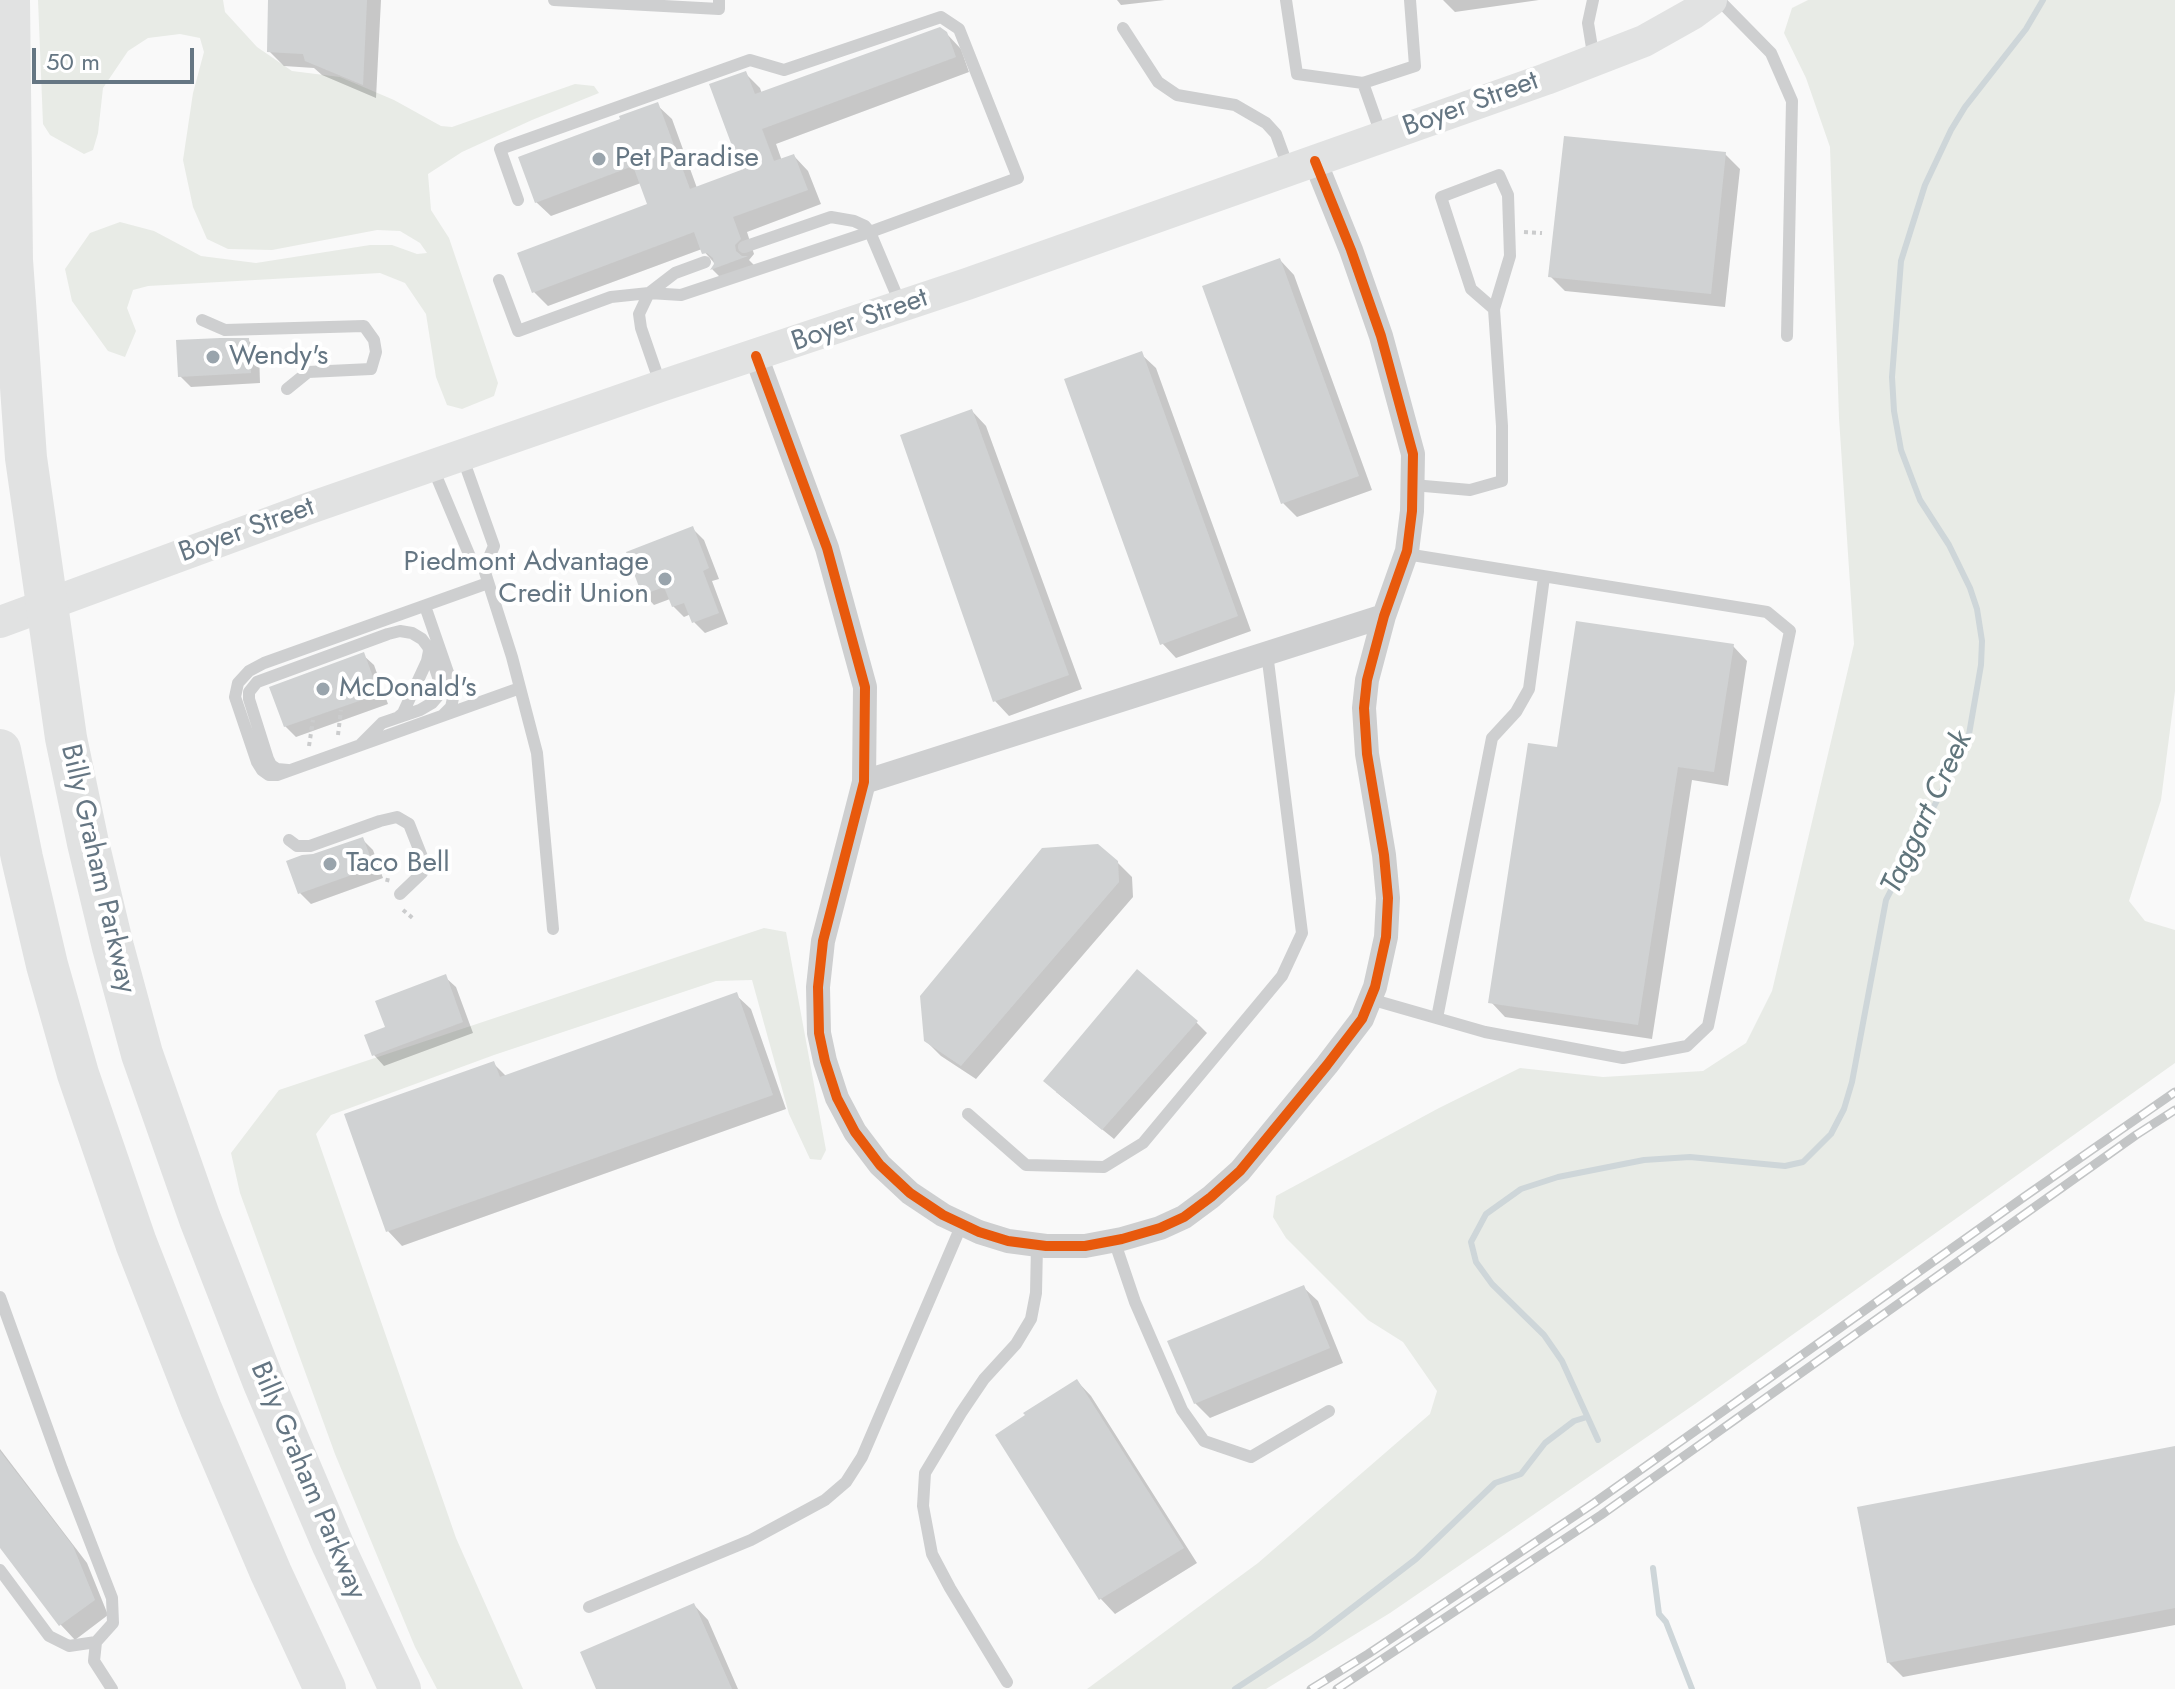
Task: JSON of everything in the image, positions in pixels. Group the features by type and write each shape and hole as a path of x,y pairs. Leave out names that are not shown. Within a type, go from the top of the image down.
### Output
{"highway":[{"name":"Billy Graham Parkway","path":"9,0 12,260 26,458 66,738 88,843 142,1054 200,1219 264,1383 333,1545 400,1689"},
{"path":"0,750 47,965 83,1088 136,1243 201,1409 271,1573 325,1689"}],"main road":[{"name":"Boyer Street","path":"0,622 307,509 901,306 1594,60 1644,41 1711,0"}],"street":[{"path":"756,356 827,548 865,687 864,782 823,941 818,987 819,1033 837,1098 855,1132 880,1165 910,1193 943,1215 979,1232 1008,1241 1037,1245 1085,1246 1160,1228 1184,1217 1240,1171 1362,1019 1375,987 1386,937 1388,898 1384,855 1367,754 1364,708 1367,680 1384,616 1406,554 1412,511 1413,454 1381,336 1351,250 1302,166"},
{"path":"864,782 1384,616"}],"lane":[{"path":"554,0 719,9 719,0"},
{"path":"1286,0 1297,74 1363,83 1415,66 1410,0"},
{"path":"1593,0 1588,23 1594,60"},
{"path":"1719,0 1771,53 1792,101 1787,336"},
{"path":"499,280 518,331 611,297 649,293 681,295 870,232 1018,178 959,29 941,17 784,70 750,60 500,149 518,200"},
{"path":"1123,28 1158,82 1177,95 1235,105 1266,123 1302,166"},
{"path":"1363,83 1382,137"},
{"path":"1413,485 1470,490 1502,481 1502,426 1494,309 1510,256 1508,195 1499,175 1441,197 1471,289 1494,309"},
{"path":"744,247 831,217 854,221 870,232 901,306"},
{"path":"661,386 639,314 649,293 675,273 705,262"},
{"path":"202,320 225,330 364,326 374,340 376,352 371,369 308,372 287,389"},
{"path":"447,461 471,559 484,569 537,753 553,929"},
{"path":"447,461 494,546 484,569"},
{"path":"1370,999 1485,1032 1623,1058 1687,1046 1708,1026 1790,631 1767,612 1406,554"},
{"path":"1437,1018 1492,738 1516,712 1529,689 1544,577"},
{"path":"488,583 264,663 249,671 238,683 235,697 257,762 269,775 277,775 520,688"},
{"path":"425,606 454,694 451,707 440,717"},
{"path":"289,771 277,769 268,759 249,699 249,692 257,682 400,631 412,633 422,639 429,651 439,680 438,696 420,710 382,723 359,746"},
{"path":"397,718 403,713 429,651"},
{"path":"968,1114 1026,1165 1104,1167 1143,1143 1282,976 1302,933 1267,653"},
{"path":"289,840 297,846 310,846 397,817 409,824 424,862 422,873 400,894"},
{"path":"589,1607 751,1540 825,1500 846,1482 862,1457 962,1224"},
{"path":"1114,1240 1135,1302 1182,1410 1204,1441 1251,1457 1329,1411"},
{"path":"1007,1682 932,1554 923,1506 925,1473 984,1379 1016,1344 1031,1319 1036,1293 1037,1245"},
{"path":"0,1297 112,1598 113,1623 96,1642 94,1661 112,1689"},
{"path":"0,1570 49,1636 69,1646 96,1642"}],"path":[{"path":"336,754 341,710"},
{"path":"307,764 313,720"}],"shaded area":[{"path":"38,0 223,0 225,12 257,47 292,71 340,77 394,100 441,126 452,127 575,84 594,86 599,93 462,152 428,174 431,210 449,238 498,383 494,396 462,409 447,405 436,377 426,314 405,283 380,273 148,286 133,290 127,308 136,331 125,357 108,351 72,301 65,269 90,233 120,222 154,231 201,256 256,263 370,245 392,245 417,254 427,253 420,243 400,231 377,230 272,250 228,249 207,239 193,207 183,160 193,93 204,52 200,38 180,34 148,38 128,51 103,88 98,133 93,150 84,154 50,135 43,124"},
{"path":"1808,0 2175,0 2175,691 2161,800 2129,901 2145,921 2175,930 2175,1063 1695,1404 1390,1613 1266,1689 1087,1689 1258,1563 1430,1414 1437,1391 1403,1342 1368,1320 1286,1238 1273,1217 1276,1196 1520,1068 1603,1077 1703,1071 1746,1043 1772,991 1854,644 1839,418 1830,147 1806,78 1784,33 1792,8"},
{"path":"764,928 786,932 826,1150 821,1160 810,1159 789,1114 752,980 716,981 494,1055 331,1115 316,1134 456,1538 523,1689 437,1689 415,1647 335,1454 240,1193 231,1153 279,1090"}],"building":[{"path":"268,0 367,0 363,85 305,61 303,54 267,52"},
{"name":"Pet Paradise","path":"940,27 947,32 956,57 762,129 774,161 794,154 808,190 733,217 741,239 735,245 736,251 748,256 710,270 714,264 713,258 707,253 702,254 694,232 532,293 517,253 647,204 633,166 535,203 518,157 658,102 690,189 741,170 709,84 746,71 755,94"},
{"path":"1564,136 1726,152 1711,294 1548,277"},
{"path":"1280,258 1359,476 1281,504 1202,286"},
{"name":"Wendy's","path":"249,338 251,373 178,377 176,340"},
{"path":"1142,351 1238,616 1160,645 1064,379"},
{"path":"972,409 1069,675 993,702 900,435"},
{"name":"Piedmont Advantage Credit Union","path":"693,526 709,568 703,571 719,613 692,623 684,603 672,607 664,587 642,595 626,552"},
{"path":"1576,621 1734,644 1714,772 1678,767 1638,1025 1488,1003 1528,743 1557,747"},
{"name":"McDonald's","path":"364,652 379,694 284,727 269,687"},
{"name":"Taco Bell","path":"363,837 374,867 298,894 286,861"},
{"path":"1098,844 1118,861 1119,882 961,1066 924,1041 920,996 1042,848"},
{"path":"1137,969 1198,1021 1102,1130 1043,1081"},
{"path":"446,974 463,1022 372,1056 364,1035 385,1027 375,1001"},
{"path":"737,992 773,1095 386,1232 344,1114 494,1061 500,1077"},
{"path":"1304,1285 1330,1348 1194,1404 1167,1341"},
{"path":"1077,1379 1184,1548 1099,1600 995,1435"},
{"path":"2175,1446 2175,1608 1887,1663 1857,1507"},
{"path":"0,1451 73,1546 95,1600 59,1626 0,1548"},
{"path":"694,1603 732,1689 596,1689 580,1652"}],"waterway":[{"name":"Taggart Creek","path":"1598,1440 1562,1361 1544,1335 1492,1284 1476,1262 1471,1242 1486,1214 1521,1189 1558,1177 1644,1160 1690,1157 1785,1166 1803,1162 1831,1134 1844,1109 1852,1082 1886,900 1968,740 1981,665 1982,641 1970,588 1949,545 1920,500 1901,450 1892,377 1901,261 1925,185 1951,130 1965,107 2026,29 2043,0"},
{"path":"1235,1689 1313,1638 1416,1559 1495,1483 1521,1474 1545,1443 1574,1421 1587,1417"},
{"name":"Taggart Creek","path":"1653,1568 1659,1614 1666,1622 1692,1689"}],"railway":[{"path":"1311,1689 1594,1503 2175,1092"},
{"path":"1337,1689 1601,1515 2175,1110"}],"cycle path":[{"path":"756,356 827,548 865,687 864,782 823,941 818,987 819,1033 837,1098 855,1132 880,1165 910,1193 943,1215 979,1232 1008,1241 1046,1246 1085,1246 1160,1228 1184,1217 1240,1171 1327,1065 1362,1019 1375,987 1386,937 1388,898 1384,855 1367,754 1364,708 1367,680 1384,616 1407,551 1412,511 1413,454 1381,336 1315,161"}],"place":[{"name":"Pet Paradise","path":"599,159"},
{"name":"Wendy's","path":"213,357"},
{"name":"Piedmont Advantage Credit Union","path":"665,579"},
{"name":"McDonald's","path":"323,689"},
{"name":"Taco Bell","path":"330,864"}]}
